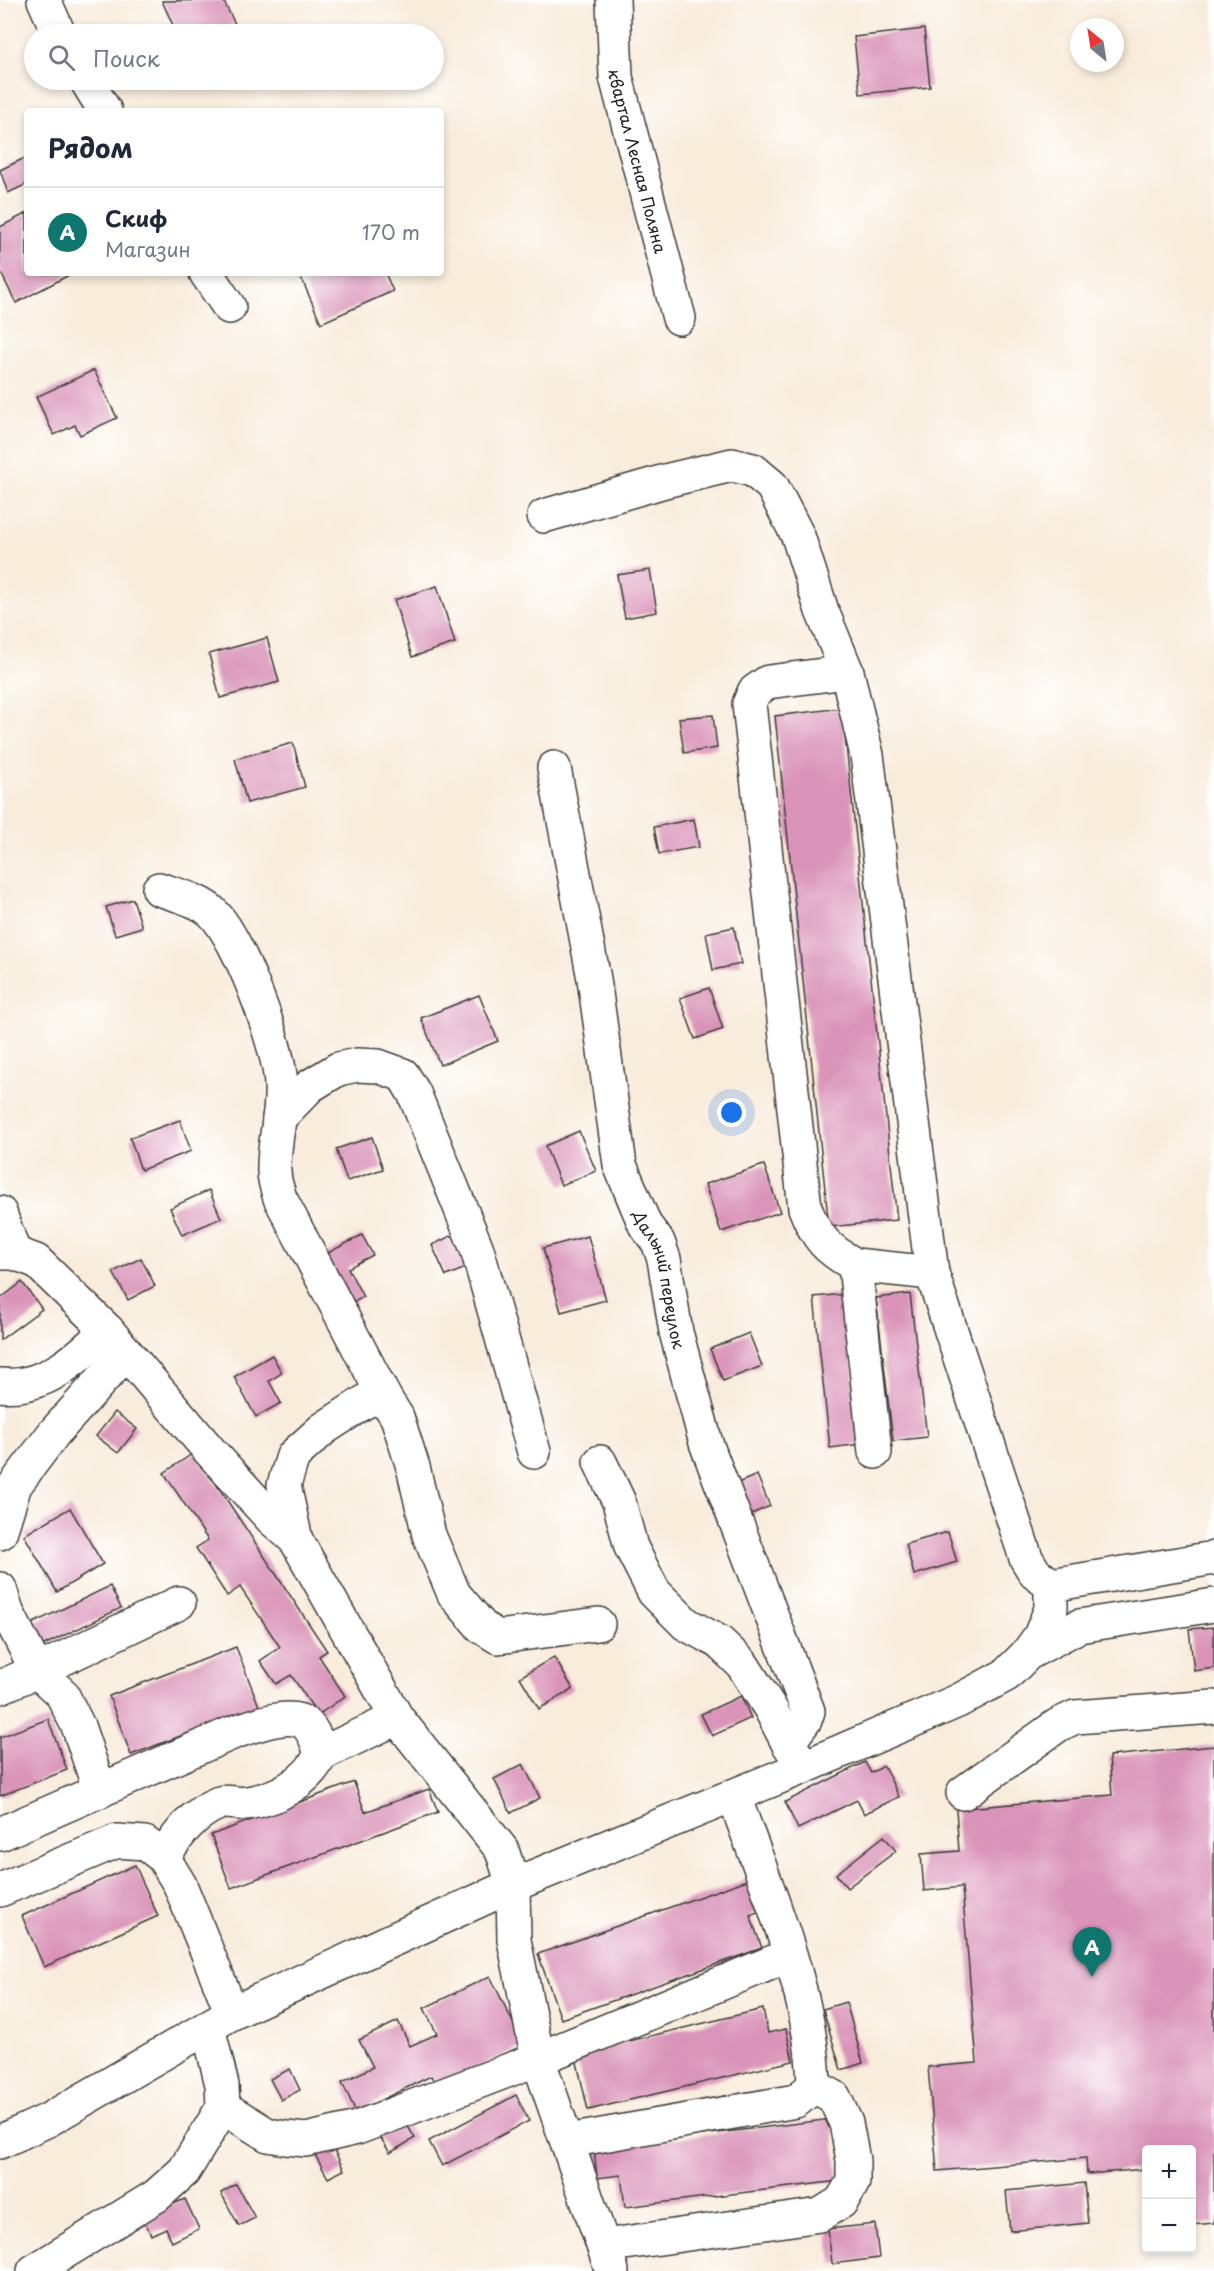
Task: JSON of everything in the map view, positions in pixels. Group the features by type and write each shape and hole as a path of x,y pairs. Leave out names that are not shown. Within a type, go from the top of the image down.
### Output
{"street":[{"path":"44,0 55,24"},
{"name":"квартал Лесная Поляна","path":"613,0 616,77 679,318"},
{"path":"92,90 103,108"},
{"path":"208,276 229,307"},
{"path":"543,516 665,481 732,465 753,470 772,486 798,536 822,611 847,672 867,755 932,1273 1026,1558 1035,1573 1051,1585 1214,1558"},
{"path":"847,672 768,682 754,692 749,704 805,1208 813,1230 824,1244 855,1265 932,1273"},
{"name":"Дальний переулок","path":"554,768 594,979 620,1165 645,1225 658,1242 664,1259 676,1332 706,1443 808,1711 796,1755"},
{"path":"159,889 212,911 227,931 250,978 276,1058 282,1085 273,1174 280,1198 397,1417 410,1457 429,1535 454,1594 482,1627 498,1637 598,1624"},
{"path":"279,1118 310,1086 338,1070 357,1065 378,1066 402,1075 414,1093 477,1249 534,1452"},
{"path":"0,1213 7,1253 36,1261 116,1342 272,1519 296,1540"},
{"path":"855,1265 875,1452"},
{"path":"0,1384 32,1384 76,1359 116,1342"},
{"path":"0,1533 15,1485 54,1433 116,1342"},
{"path":"386,1400 369,1399 323,1430 293,1456 284,1485 296,1540 397,1718 501,1850 513,1885 514,1940 538,2059 608,2259 820,2215 842,2202 853,2182 853,2160 846,2123 834,2097 814,2086"},
{"path":"600,1462 619,1502 631,1547 654,1592 686,1624 719,1641 742,1664 796,1755"},
{"path":"0,2142 48,2120 220,2020 513,1885 734,1796 796,1755 958,1701 1006,1675 1027,1654 1040,1636 1051,1609 1051,1585"},
{"path":"0,1589 7,1612 37,1671 62,1694 78,1726 100,1791"},
{"path":"0,1687 179,1603"},
{"path":"1027,1654 1079,1626 1214,1605"},
{"path":"963,1793 1058,1725 1075,1717 1214,1707"},
{"path":"163,1857 179,1833 204,1811 222,1802 247,1803 291,1786 315,1768 321,1754 397,1718"},
{"path":"0,1834 232,1733 262,1723 293,1719 306,1724 315,1737 321,1754"},
{"path":"734,1796 790,1955 814,2055 814,2086"},
{"path":"0,1890 117,1841 145,1843 163,1857 180,1885 220,2020 223,2107 184,2171 156,2196 34,2271"},
{"path":"223,2107 268,2135 306,2140 357,2128 538,2059 790,1955"},
{"path":"568,2141 796,2101 814,2086"}],"building":[{"path":"223,0 235,24 172,24 162,1"},
{"path":"924,29 930,87 860,94 854,37"},
{"path":"24,158 24,185 8,193 0,170"},
{"path":"24,215 24,276 67,276 16,303 0,271 0,227"},
{"path":"300,276 386,276 393,291 321,323"},
{"path":"94,370 117,418 80,435 75,425 54,435 36,397"},
{"path":"650,570 657,612 625,618 617,575"},
{"path":"437,586 455,643 412,657 394,600"},
{"path":"267,638 279,682 220,698 209,654"},
{"path":"842,708 897,1220 829,1227 775,716"},
{"path":"713,715 717,748 684,753 679,718"},
{"path":"293,743 305,787 247,803 235,759"},
{"path":"694,819 699,847 659,854 654,827"},
{"path":"133,899 142,927 115,935 106,907"},
{"path":"734,927 741,964 713,970 706,933"},
{"path":"709,988 723,1029 695,1039 680,998"},
{"path":"479,995 498,1041 440,1065 421,1018"},
{"path":"180,1120 191,1151 141,1170 130,1138"},
{"path":"579,1131 596,1171 561,1185 545,1146"},
{"path":"372,1137 383,1169 347,1181 336,1149"},
{"path":"764,1165 780,1212 721,1232 705,1184"},
{"path":"209,1190 221,1218 182,1235 170,1208"},
{"path":"362,1235 373,1255 348,1268 363,1297 349,1305 324,1255"},
{"path":"453,1235 468,1267 446,1276 432,1245"},
{"path":"588,1236 606,1300 561,1312 543,1248"},
{"path":"141,1258 155,1286 128,1300 113,1272"},
{"path":"22,1282 42,1309 0,1340 0,1299"},
{"path":"845,1294 861,1444 830,1448 814,1297"},
{"path":"910,1294 927,1437 893,1441 876,1298"},
{"path":"749,1333 762,1366 723,1381 710,1349"},
{"path":"272,1355 282,1373 269,1381 281,1403 256,1417 234,1377"},
{"path":"115,1412 137,1429 118,1453 96,1436"},
{"path":"195,1452 327,1651 319,1656 345,1696 318,1715 291,1675 276,1684 260,1661 280,1647 240,1587 227,1596 196,1548 208,1540 164,1473"},
{"path":"757,1475 770,1506 747,1516 733,1485"},
{"path":"70,1508 103,1564 57,1592 24,1535"},
{"path":"948,1532 957,1562 914,1575 906,1544"},
{"path":"110,1586 121,1608 42,1646 31,1624"},
{"path":"1214,1627 1214,1668 1194,1671 1189,1629"},
{"path":"236,1647 259,1706 131,1755 109,1696"},
{"path":"554,1657 573,1689 539,1709 520,1677"},
{"path":"741,1696 751,1718 712,1736 701,1714"},
{"path":"48,1719 67,1770 0,1796 0,1737"},
{"path":"1214,1746 1214,2223 1196,2225 1196,2145 1142,2145 1142,2169 1087,2174 1086,2158 937,2171 928,2067 977,2063 962,1887 924,1891 921,1854 959,1851 956,1809 1112,1795 1109,1756"},
{"path":"865,1762 871,1773 884,1766 899,1797 864,1814 857,1800 798,1829 785,1802"},
{"path":"523,1764 540,1798 511,1813 494,1779"},
{"path":"354,1782 365,1812 429,1789 438,1812 231,1888 211,1835"},
{"path":"884,1836 896,1851 847,1888 836,1874"},
{"path":"135,1865 158,1916 44,1967 22,1916"},
{"path":"747,1880 758,1912 750,1915 762,1948 561,2019 538,1954"},
{"path":"490,1976 524,2045 437,2087 431,2076 356,2112 342,2082 373,2067 359,2040 398,2021 410,2046 437,2034 424,2008"},
{"path":"846,2002 863,2063 841,2070 823,2009"},
{"path":"763,2009 768,2033 786,2029 793,2061 588,2110 575,2054"},
{"path":"290,2069 300,2090 281,2100 270,2079"},
{"path":"516,2095 529,2121 442,2166 429,2141"},
{"path":"832,2119 839,2181 625,2207 621,2175 597,2178 594,2148"},
{"path":"404,2120 415,2138 390,2153 379,2135"},
{"path":"331,2144 344,2170 328,2178 314,2153"},
{"path":"1084,2183 1088,2223 1010,2231 1006,2191"},
{"path":"236,2184 255,2218 239,2226 221,2193"},
{"path":"185,2199 199,2229 172,2242 166,2228 151,2235 143,2217"},
{"path":"875,2224 879,2258 832,2264 828,2229"}],"place":[{"name":"Скиф","path":"1092,1977"}]}
